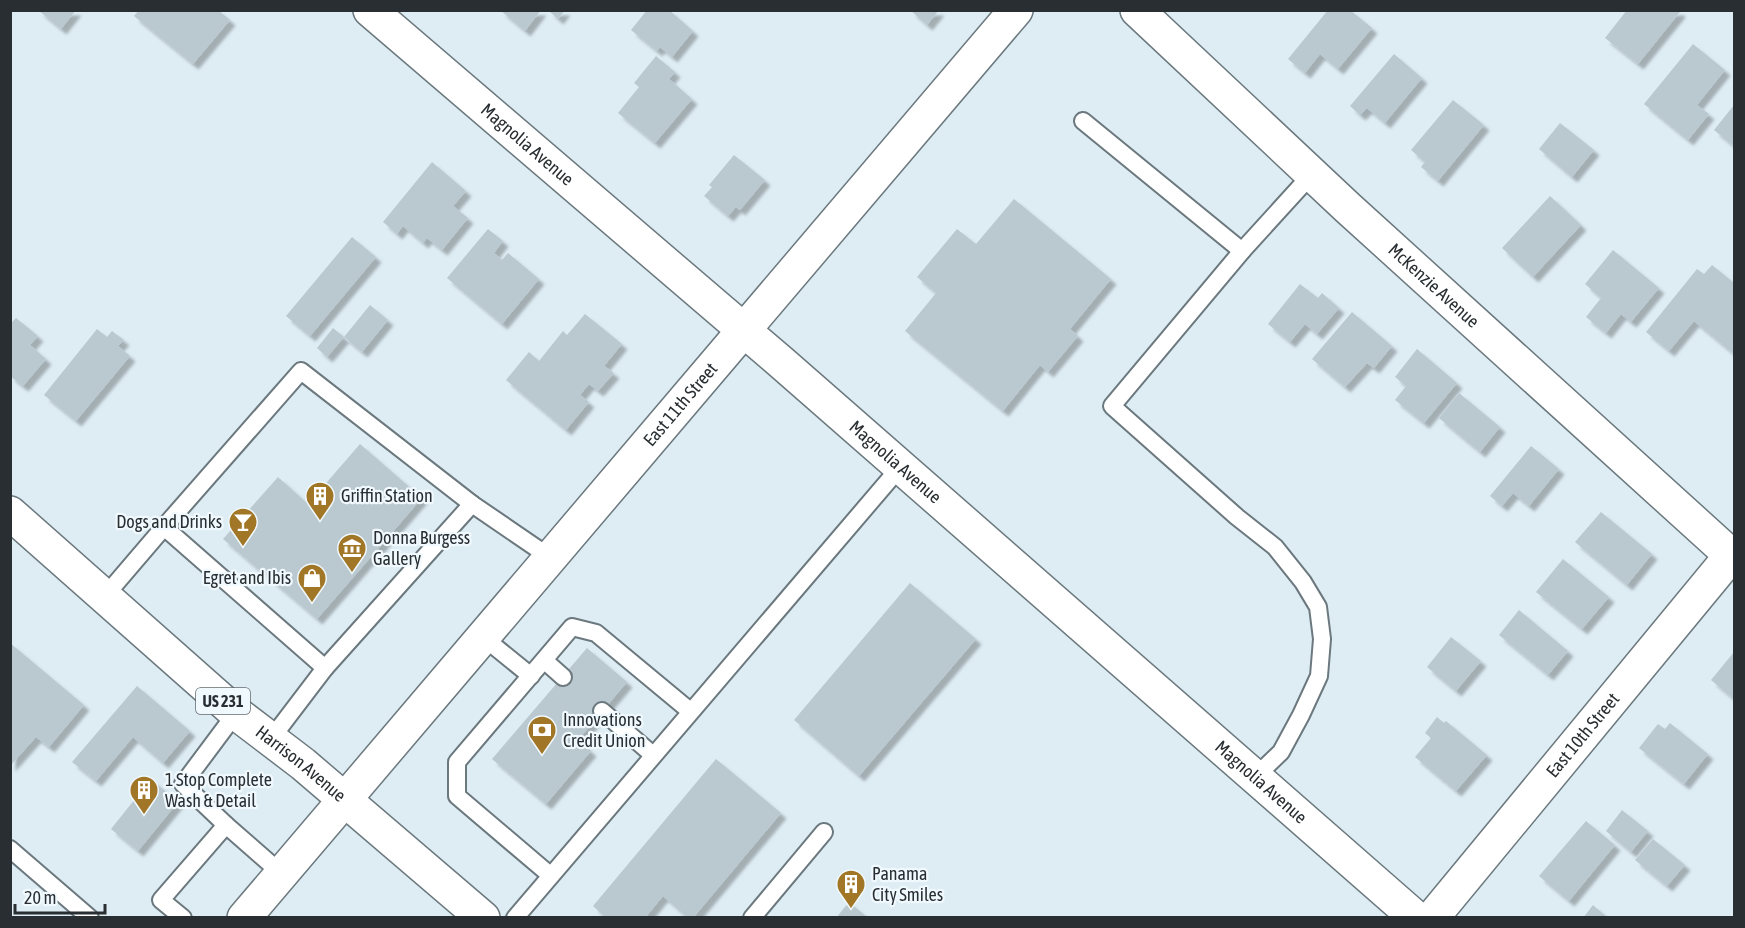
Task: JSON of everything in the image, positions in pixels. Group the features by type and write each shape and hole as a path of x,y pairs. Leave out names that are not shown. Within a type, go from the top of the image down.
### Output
{"street":[{"name":"Magnolia Avenue","path":"369,10 901,466 1416,918"},
{"name":"East 11th Street","path":"244,918 1016,10"},
{"name":"McKenzie Avenue","path":"1137,10 1312,174 1733,555"},
{"name":"Harrison Avenue","path":"10,513 236,713 303,764 483,918"},
{"name":"East 10th Street","path":"1432,918 1733,555"}],"lane":[{"path":"1083,122 1242,250"},
{"path":"1255,777 1281,752 1319,676 1322,639 1318,607 1303,582 1275,547 1237,517 1112,406 1242,250 1312,174"},
{"path":"105,596 301,371 472,504 551,558"},
{"path":"515,918 901,466"},
{"path":"271,739 325,668 472,504"},
{"path":"164,527 325,668"},
{"path":"550,875 457,796 457,762 572,627 596,633 690,711"},
{"path":"483,637 531,676"},
{"path":"544,661 563,677"},
{"path":"602,711 653,754"},
{"path":"236,713 183,784 282,874"},
{"path":"183,918 161,900 226,825"},
{"path":"752,918 824,832"},
{"path":"10,849 90,918"}],"building":[{"path":"38,10 76,10 61,29"},
{"path":"139,10 218,10 230,20 193,64 134,16"},
{"path":"500,10 541,10 525,31"},
{"path":"548,10 565,10 558,19"},
{"path":"647,10 669,10 693,31 672,57 660,47 657,51 631,30"},
{"path":"910,10 939,10 927,25"},
{"path":"1328,10 1350,10 1372,28 1338,69 1320,54 1305,73 1288,59"},
{"path":"1627,10 1679,10 1680,12 1638,64 1605,38"},
{"path":"1693,44 1725,70 1697,105 1709,114 1688,140 1644,104"},
{"path":"1394,54 1422,78 1385,123 1367,108 1360,115 1350,106"},
{"path":"656,56 675,72 669,79 692,99 655,143 618,113 639,87 634,83"},
{"path":"1453,100 1484,125 1438,181 1421,167 1425,162 1411,150"},
{"path":"1734,105 1734,146 1714,130"},
{"path":"1560,123 1594,150 1572,177 1539,149"},
{"path":"734,155 765,180 740,210 736,207 728,216 704,196 712,187 709,185"},
{"path":"432,162 466,191 453,206 468,218 442,250 427,238 423,243 403,226 397,234 383,222"},
{"path":"1550,196 1581,225 1533,277 1502,248"},
{"path":"1014,199 1111,279 1070,329 1078,336 1048,372 1040,365 1003,411 905,331 936,293 917,277 957,229 976,244"},
{"path":"488,229 503,241 494,253 502,260 508,253 539,279 502,324 447,278"},
{"path":"352,237 376,257 310,336 286,316"},
{"path":"1613,250 1659,288 1631,322 1621,314 1606,333 1586,317 1601,298 1585,284"},
{"path":"1712,265 1734,283 1734,354 1694,321 1669,351 1646,332 1697,269 1704,274"},
{"path":"1300,284 1318,298 1322,293 1339,308 1317,334 1305,324 1290,342 1268,324"},
{"path":"370,305 388,320 362,352 344,337"},
{"path":"1352,312 1392,346 1374,368 1367,363 1345,387 1312,359"},
{"path":"585,314 622,344 604,366 614,373 598,391 589,384 580,395 589,402 566,430 506,380 529,352 539,361 563,331 567,335"},
{"path":"16,318 38,336 30,345 46,359 23,386 10,376 10,324"},
{"path":"333,328 344,337 327,357 317,348"},
{"path":"97,329 107,337 112,331 124,340 118,346 130,356 76,421 44,395"},
{"path":"1417,349 1457,383 1424,423 1395,400 1406,386 1395,377"},
{"path":"1459,393 1500,427 1480,452 1439,418"},
{"name":"Griffin Station","path":"360,444 422,498 317,619 223,539 278,477 308,504"},
{"path":"1531,446 1559,469 1529,506 1513,493 1502,506 1490,496"},
{"path":"1601,512 1652,554 1627,585 1575,542"},
{"path":"1563,559 1609,597 1582,629 1536,592"},
{"path":"910,583 976,639 859,776 794,720"},
{"path":"1519,610 1568,651 1548,675 1499,635"},
{"path":"1451,637 1481,661 1456,691 1427,667"},
{"path":"10,643 84,705 49,747 36,737 10,766"},
{"path":"587,648 627,682 578,740 591,751 546,804 492,759"},
{"path":"1734,652 1734,699 1711,680"},
{"path":"137,686 190,731 163,763 133,737 96,781 72,762"},
{"path":"1437,717 1444,723 1446,721 1487,755 1456,791 1415,757 1431,738 1425,733"},
{"path":"1670,723 1708,754 1684,784 1639,748 1658,724 1665,729"},
{"path":"716,759 781,813 693,918 688,918 663,896 645,918 606,918 593,906"},
{"name":"1 Stop Complete Wash & Detail","path":"151,779 178,802 138,851 111,829"},
{"path":"1622,810 1648,831 1631,852 1606,831"},
{"path":"1586,821 1615,845 1569,901 1539,876"},
{"path":"1653,839 1685,865 1667,886 1635,860"},
{"name":"Panama City Smiles","path":"849,902 868,918 836,918"},
{"path":"1593,905 1608,918 1583,918"}],"place":[{"name":"Griffin Station","path":"320,522"},
{"name":"Dogs and Drinks","path":"243,548"},
{"name":"Donna Burgess Gallery","path":"352,574"},
{"name":"Egret and Ibis","path":"312,604"},
{"name":"Innovations Credit Union","path":"542,756"},
{"name":"1 Stop Complete Wash & Detail","path":"144,816"},
{"name":"Panama City Smiles","path":"851,910"}]}
